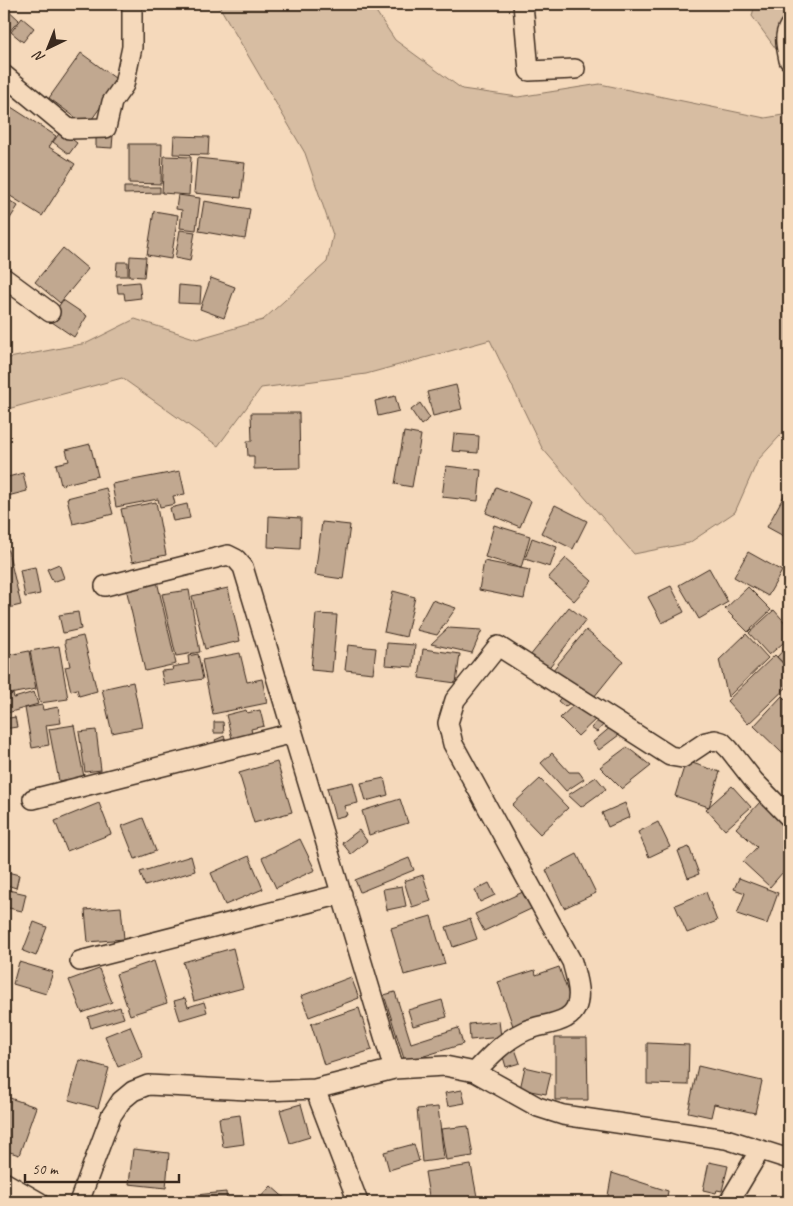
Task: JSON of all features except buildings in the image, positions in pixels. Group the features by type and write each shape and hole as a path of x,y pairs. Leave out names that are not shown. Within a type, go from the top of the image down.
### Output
{"street":[{"path":"5,77 69,129 106,128 112,102 124,85 132,46 132,4"},
{"path":"523,4 529,71 575,69"},
{"path":"789,26 785,42 789,60"},
{"path":"4,278 50,312"},
{"path":"105,586 228,555 236,559 243,567 394,1069"},
{"path":"474,1072 509,1040 525,1031 565,1019 576,1007 578,998 577,980 572,962 453,744 448,723 455,700 498,646 670,756 682,758 706,742 715,740 722,742 754,781 789,818"},
{"path":"34,799 293,733"},
{"path":"80,961 342,894"},
{"path":"78,1202 111,1116 121,1101 133,1091 148,1085 265,1091 316,1089 394,1069 445,1066 474,1072 538,1107 564,1115 726,1139 789,1159"},
{"path":"316,1089 358,1202"},
{"path":"729,1202 760,1150"},
{"path":"4,1182 39,1202"}],"shaded area":[{"path":"218,4 371,4 395,40 462,89 518,97 600,84 765,118 789,114 789,426 758,460 735,512 689,543 634,554 542,448 490,340 366,374 261,388 218,446 122,378 4,410 4,359 87,343 135,319 197,339 263,320 327,262 333,235 305,153"},
{"path":"755,4 789,4 789,67 752,16"}]}
